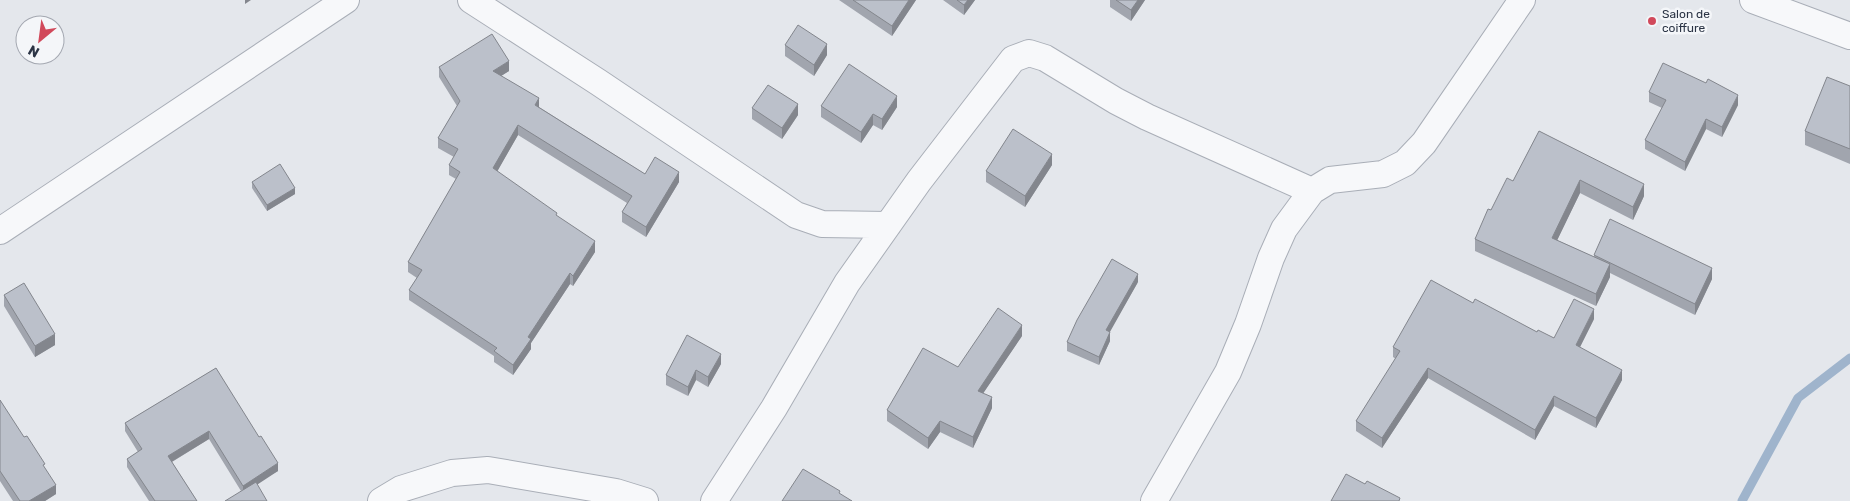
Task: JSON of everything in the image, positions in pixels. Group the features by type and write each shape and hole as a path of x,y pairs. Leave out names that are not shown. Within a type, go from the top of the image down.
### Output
{"street":[{"path":"0,231 346,0"},
{"path":"471,0 606,87 796,215 822,224 888,225"},
{"path":"1154,501 1228,372 1248,324 1271,258 1284,229 1312,191 1330,180 1383,174 1405,163 1424,143 1522,0"},
{"path":"1753,0 1850,36"},
{"path":"714,501 774,408 847,283 919,181 1013,59 1029,53 1045,58 1147,118 1312,191"},
{"path":"381,501 401,489 452,473 488,470 616,492 645,501"}],"building":[{"path":"853,0 909,0 892,26"},
{"path":"957,0 968,0 964,5"},
{"path":"1116,0 1138,0 1131,10"},
{"path":"798,25 827,44 814,65 785,45"},
{"path":"492,34 509,61 493,71 539,98 535,105 645,174 655,157 679,172 646,227 622,212 632,196 518,125 493,168 557,213 556,215 595,241 573,276 570,273 528,337 531,339 513,365 494,351 497,348 409,290 422,270 408,262 460,172 449,165 458,149 438,138 460,101 439,67"},
{"path":"1663,63 1706,83 1708,79 1738,95 1722,127 1706,119 1685,162 1645,140 1666,100 1649,92"},
{"path":"849,64 897,96 882,119 873,114 861,132 821,106"},
{"path":"1827,77 1850,86 1850,149 1805,131"},
{"path":"768,85 798,104 782,128 752,108"},
{"path":"1013,129 1052,154 1025,196 986,171"},
{"path":"1539,131 1644,184 1633,207 1580,180 1552,238 1610,264 1596,294 1475,239 1488,209 1491,210 1507,178 1513,181"},
{"path":"280,164 295,188 267,205 252,182"},
{"path":"1610,219 1712,268 1695,304 1594,255"},
{"path":"1112,259 1138,274 1106,330 1110,332 1099,357 1067,342 1077,320"},
{"path":"1431,280 1473,303 1475,299 1537,332 1538,330 1554,338 1574,299 1594,309 1576,345 1622,370 1596,418 1554,396 1535,430 1428,368 1382,438 1356,421 1400,351 1393,347"},
{"path":"24,283 55,334 35,346 4,295"},
{"path":"998,308 1022,325 978,391 992,397 973,437 940,421 928,438 887,410 923,348 958,367"},
{"path":"687,335 721,354 708,377 696,370 688,387 666,375"},
{"path":"216,368 259,437 261,436 278,463 243,486 209,431 168,456 197,501 155,501 127,459 142,449 125,423"},
{"path":"0,400 24,437 27,436 56,485 29,501 20,501 0,471"},
{"path":"803,469 840,491 839,493 852,501 782,501"},
{"path":"1346,474 1365,484 1367,481 1400,498 1399,501 1331,501"},
{"path":"256,482 267,501 225,501"}],"waterway":[{"path":"1742,501 1798,398 1850,358"}],"place":[{"name":"Salon de coiffure","path":"1652,21"}]}
